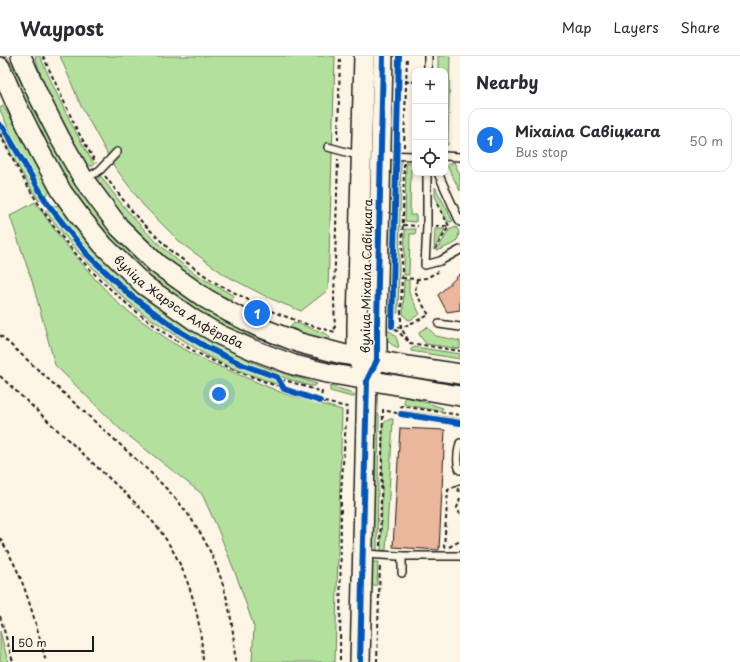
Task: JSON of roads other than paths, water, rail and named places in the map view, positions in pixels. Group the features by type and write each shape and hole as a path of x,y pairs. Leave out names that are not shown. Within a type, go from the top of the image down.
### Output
{"main road":[{"name":"вуліца Жарэса Алфёрава","path":"21,56 38,95 84,180 119,227 157,264 205,298 229,312 258,327 300,343 357,357 460,374"},
{"name":"вуліца Міхаіла Савіцкага","path":"360,662 371,554 367,380 357,357 364,56"},
{"name":"вуліца Міхаіла Савіцкага","path":"367,380 377,360 383,56"},
{"name":"вуліца Жарэса Алфёрава","path":"0,66 16,104 62,192 103,245 144,285 194,320 220,335 251,349 294,365 327,373 460,396"}],"lane":[{"path":"428,56 428,68"},
{"path":"328,147 362,156"},
{"path":"84,180 100,170 117,152"},
{"path":"381,155 412,156"},
{"path":"448,156 459,156"},
{"path":"427,176 425,265 440,260 460,250"},
{"path":"439,176 460,222"},
{"path":"439,324 460,327"},
{"path":"460,443 458,452 458,468 460,470"},
{"path":"371,554 402,556 460,556"},
{"path":"402,556 402,573"}],"place":[{"name":"Міхаіла Савіцкага","path":"257,313"}]}
